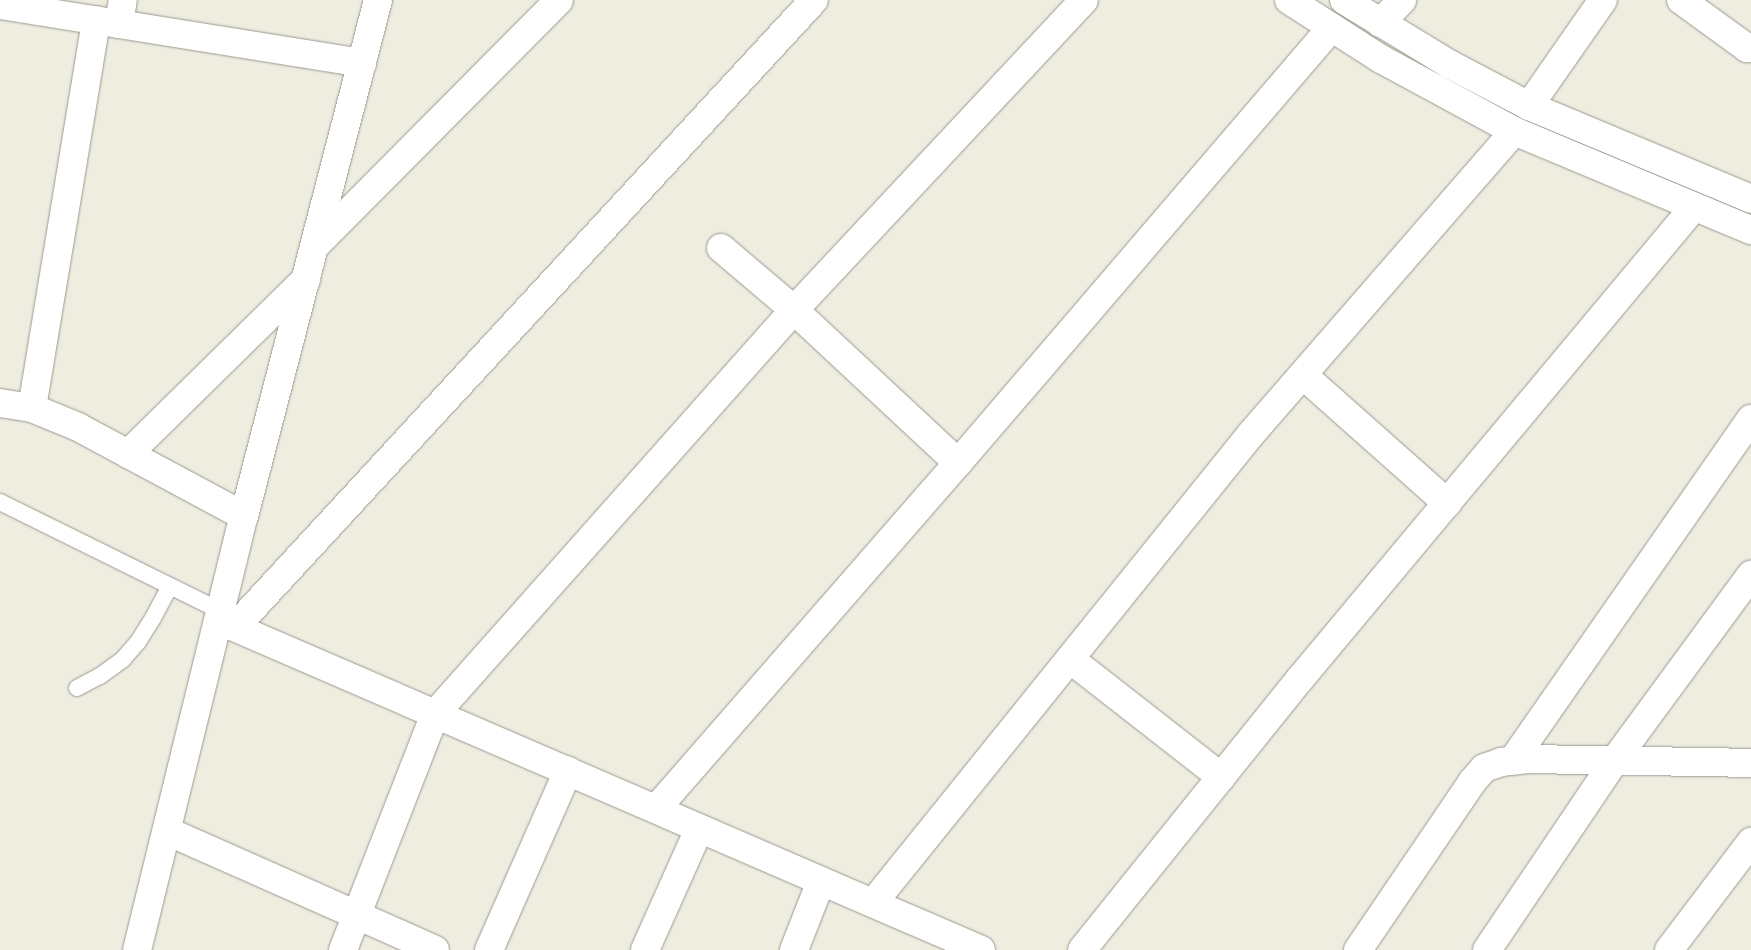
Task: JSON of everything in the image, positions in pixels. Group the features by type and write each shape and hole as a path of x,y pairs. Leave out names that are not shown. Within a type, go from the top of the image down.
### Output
{"street":[{"path":"137,950 166,831 225,619 244,516 378,0"},
{"path":"315,246 559,0"},
{"path":"225,619 814,0"},
{"path":"343,950 358,916 435,714 794,310 1084,0"},
{"path":"1289,0 1381,59 1514,131 1751,230"},
{"path":"1344,0 1451,65 1528,106 1751,199"},
{"path":"1380,23 1402,0"},
{"path":"1528,106 1603,0"},
{"path":"1681,0 1747,48 1751,48"},
{"path":"0,5 112,15 362,63"},
{"path":"32,408 112,15"},
{"path":"656,809 958,463 1332,27"},
{"path":"873,903 1251,434 1514,131"},
{"path":"1082,950 1221,777 1694,207"},
{"path":"721,248 794,310 958,463"},
{"path":"128,454 306,279"},
{"path":"1303,375 1447,503"},
{"path":"0,403 32,408 78,427 244,516"},
{"path":"1512,760 1751,419"},
{"path":"1487,950 1616,760 1751,575"},
{"path":"225,619 435,714 981,950"},
{"path":"1070,659 1221,777"},
{"path":"1358,950 1472,782 1484,768 1512,760 1751,763"},
{"path":"489,950 568,771"},
{"path":"645,950 699,829"},
{"path":"166,831 435,950"},
{"path":"1669,950 1751,842"},
{"path":"794,950 821,881"}],"lane":[{"path":"0,502 170,586 225,619"},
{"path":"77,688 100,676 123,659 138,642 170,586"}]}
